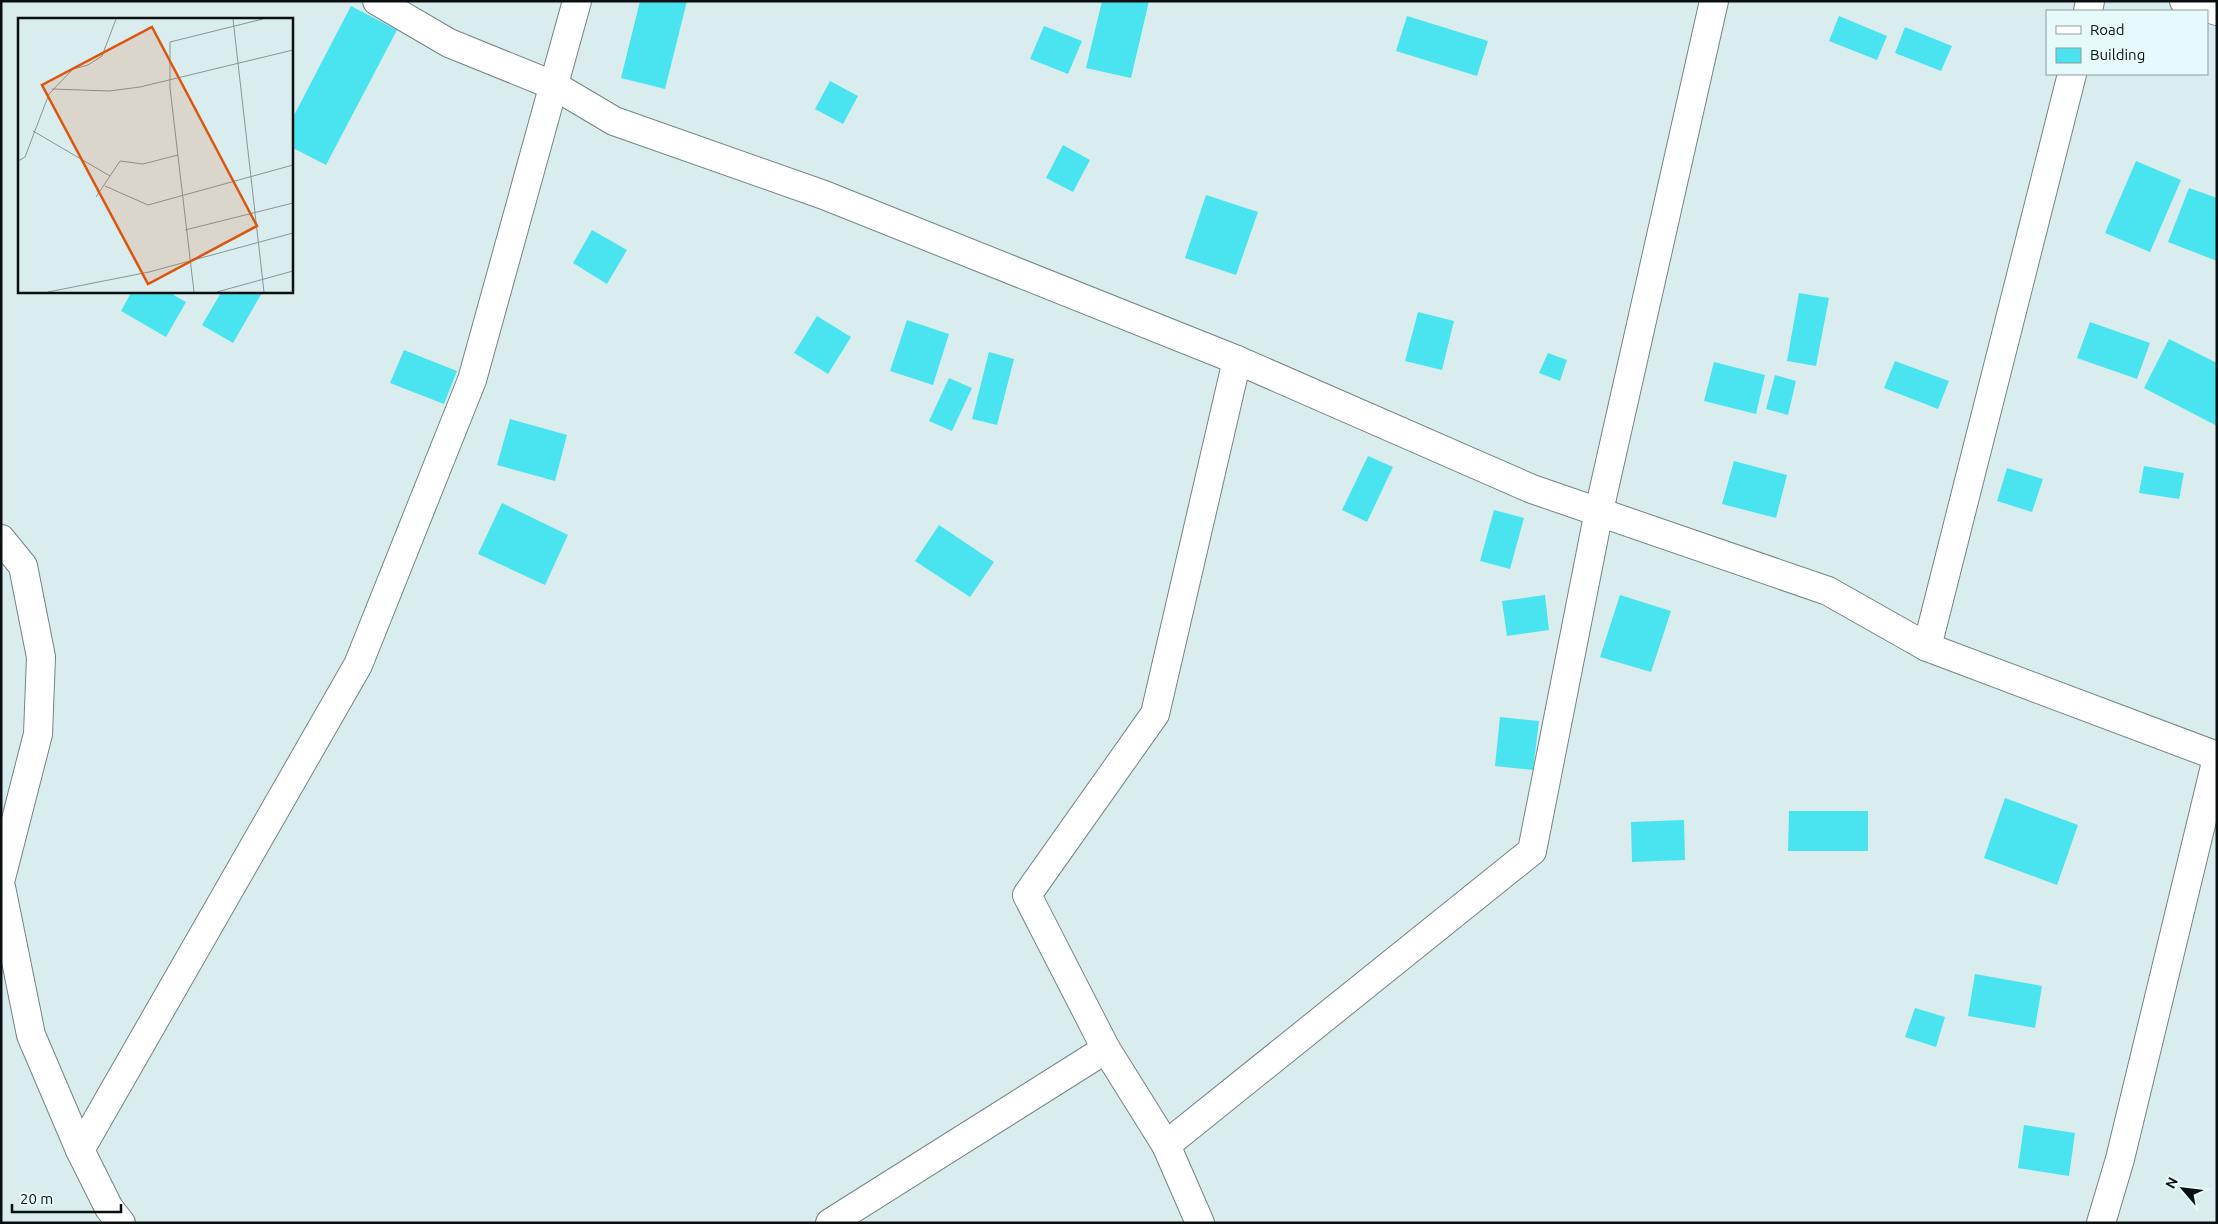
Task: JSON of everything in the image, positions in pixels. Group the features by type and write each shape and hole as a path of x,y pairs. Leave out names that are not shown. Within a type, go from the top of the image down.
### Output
{"street":[{"path":"377,1 449,42 555,86 614,121 824,195 1237,360 1532,489 1828,591 1927,647 2217,757 2120,1159 2101,1223"},
{"path":"80,1150 358,665 472,380 577,1"},
{"path":"1166,1145 1532,851 1599,511 1714,1"},
{"path":"2184,1 2217,11"},
{"path":"1927,647 2072,75"},
{"path":"1200,1223 1166,1145 1106,1049 1027,896 1155,714 1237,360"},
{"path":"1,539 23,566 42,657 38,734 1,878"},
{"path":"1,887 31,1035 80,1150 109,1208 120,1223"},
{"path":"830,1223 1106,1049"}],"building":[{"path":"640,1 687,1 665,89 621,78"},
{"path":"1102,1 1149,1 1131,78 1086,68"},
{"path":"351,6 397,30 326,165 292,148 292,119"},
{"path":"1407,16 1488,41 1477,76 1396,51"},
{"path":"1839,16 1887,36 1877,60 1829,41"},
{"path":"1044,26 1082,41 1068,74 1030,59"},
{"path":"1905,27 1952,46 1941,71 1895,53"},
{"path":"830,81 858,96 843,124 815,109"},
{"path":"1063,145 1090,160 1073,192 1046,178"},
{"path":"2136,161 2181,180 2150,252 2105,233"},
{"path":"2189,188 2217,198 2217,261 2168,242"},
{"path":"1206,195 1258,212 1236,275 1185,258"},
{"path":"592,230 627,250 607,284 573,263"},
{"path":"131,292 169,292 186,302 166,337 121,311"},
{"path":"221,292 262,292 233,343 202,325"},
{"path":"1799,293 1829,298 1816,366 1787,361"},
{"path":"1418,312 1454,321 1442,370 1405,361"},
{"path":"817,316 851,337 828,374 794,353"},
{"path":"907,320 949,334 933,385 890,371"},
{"path":"2090,322 2150,343 2137,379 2077,358"},
{"path":"2169,339 2217,363 2217,426 2144,388"},
{"path":"404,350 457,371 444,404 390,383"},
{"path":"989,352 1014,359 997,425 972,419"},
{"path":"1548,353 1567,360 1560,381 1539,373"},
{"path":"1895,361 1949,381 1938,409 1884,388"},
{"path":"1714,362 1765,375 1756,414 1704,401"},
{"path":"1775,375 1796,381 1788,415 1766,409"},
{"path":"949,378 972,388 952,431 929,421"},
{"path":"510,419 567,435 555,481 497,465"},
{"path":"1368,456 1393,467 1367,522 1342,510"},
{"path":"1734,461 1787,475 1776,518 1722,504"},
{"path":"2144,466 2184,473 2179,499 2139,493"},
{"path":"2007,468 2043,479 2032,512 1997,501"},
{"path":"502,503 568,535 545,585 478,554"},
{"path":"1494,510 1524,518 1510,569 1480,561"},
{"path":"939,525 994,562 970,597 915,561"},
{"path":"1545,595 1549,630 1507,636 1502,601"},
{"path":"1620,595 1671,611 1651,672 1600,657"},
{"path":"1500,717 1539,721 1533,770 1495,766"},
{"path":"2005,798 2078,825 2057,885 1984,858"},
{"path":"1789,811 1868,811 1868,851 1788,851"},
{"path":"1684,820 1685,860 1632,862 1631,822"},
{"path":"1975,974 2042,986 2035,1028 1968,1016"},
{"path":"1915,1008 1945,1017 1936,1047 1905,1037"},
{"path":"2024,1125 2075,1133 2069,1176 2018,1168"}]}
